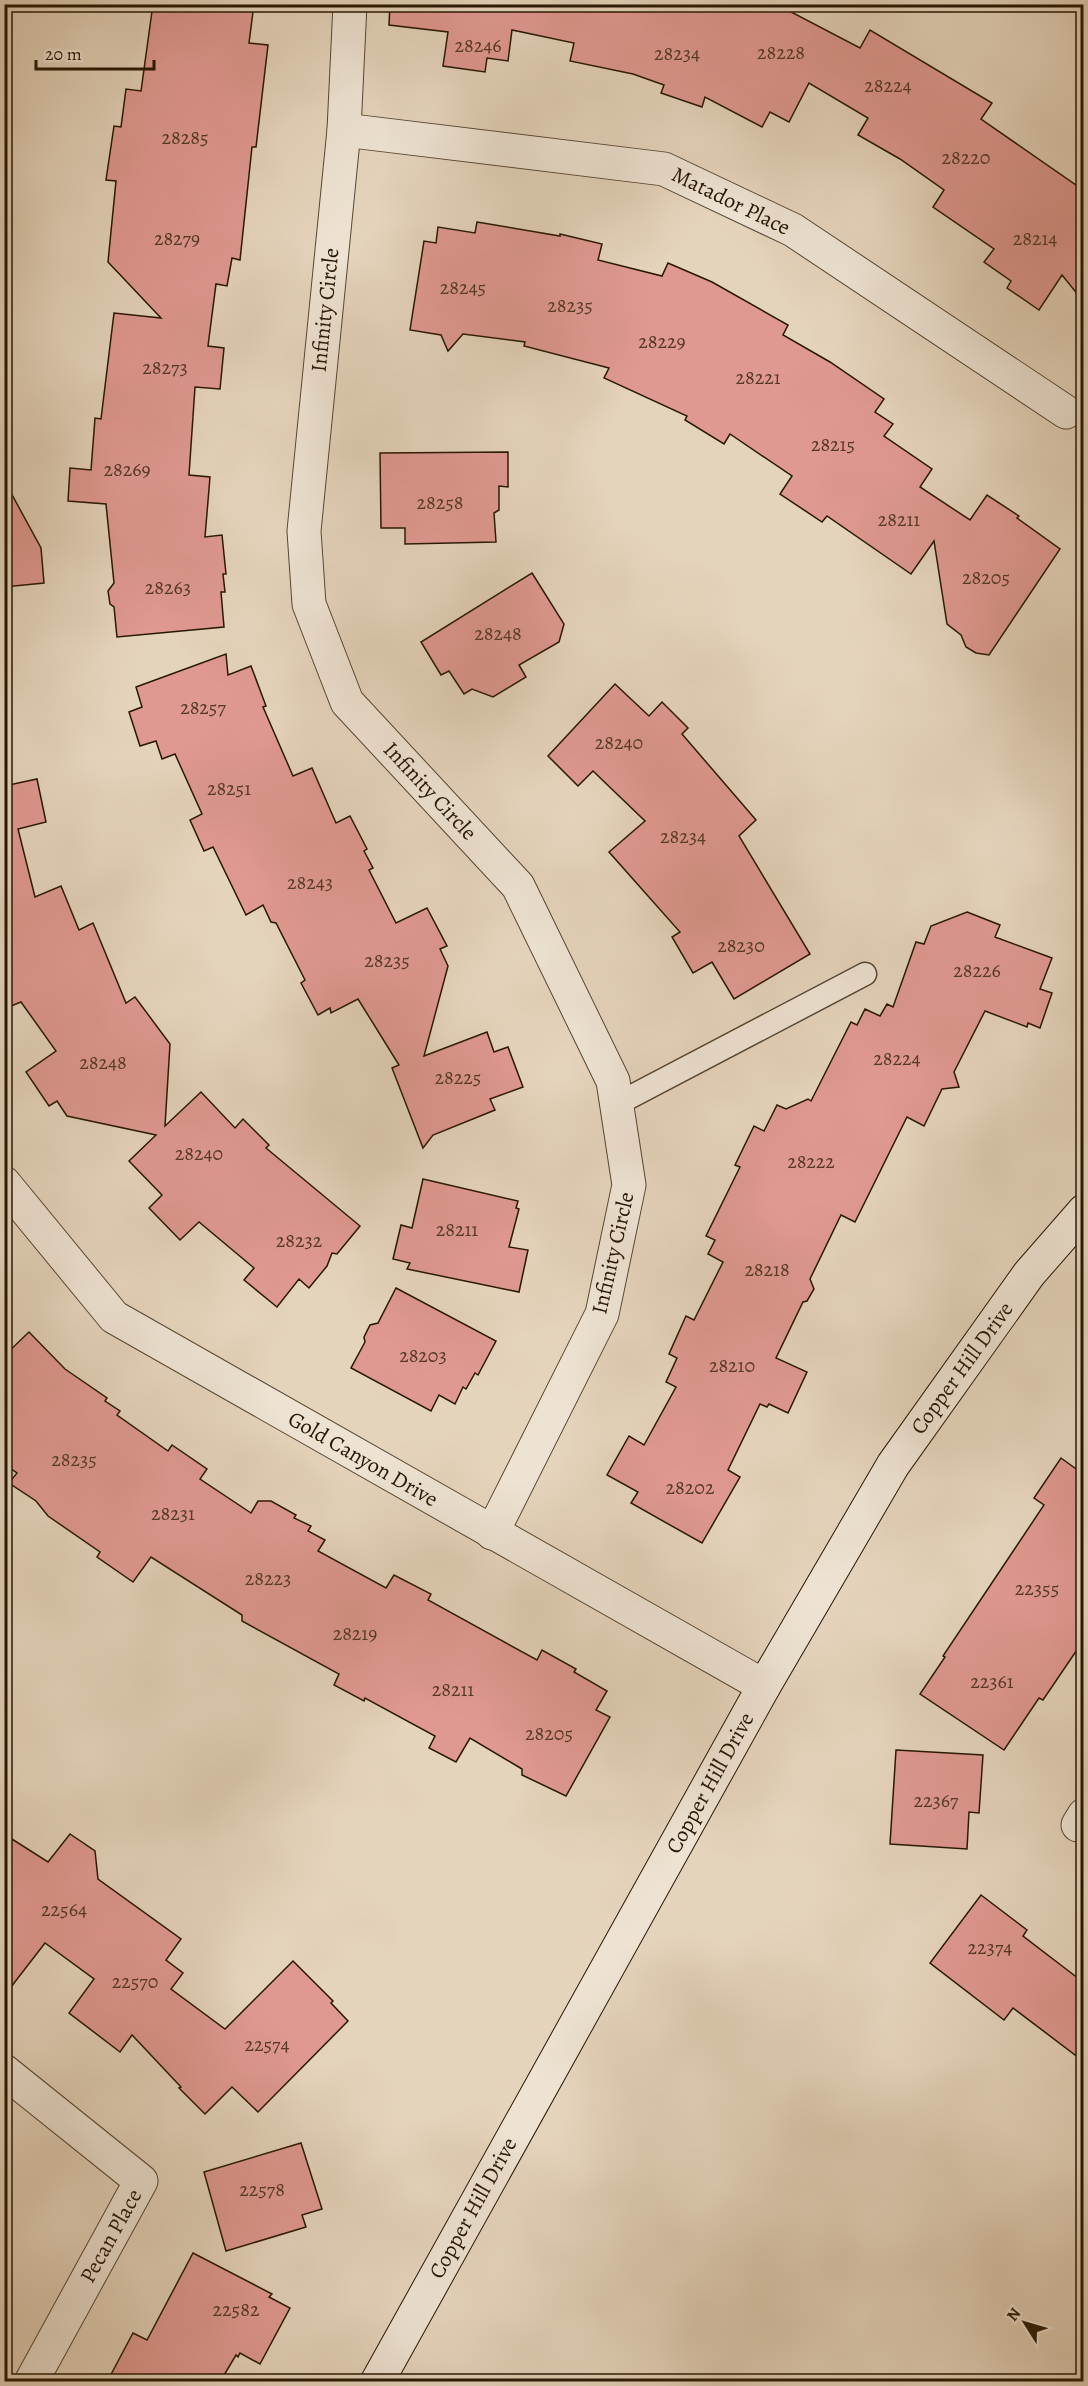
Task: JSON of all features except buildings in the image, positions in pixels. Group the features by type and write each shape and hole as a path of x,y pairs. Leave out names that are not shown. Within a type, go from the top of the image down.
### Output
{"street":[{"name":"Infinity Circle","path":"350,4 344,130 304,531 309,604 347,702 518,886 613,1081 629,1185 602,1314 492,1533"},
{"name":"Matador Place","path":"344,130 664,169 793,230 1065,412"},
{"name":"Gold Canyon Drive","path":"4,1183 114,1317 764,1686"},
{"name":"Copper Hill Drive","path":"377,2382 764,1686 893,1465 1029,1274 1083,1211"},
{"name":"Pecan Place","path":"4,2071 141,2181 31,2382"}],"lane":[{"path":"617,1104 865,974"}]}
